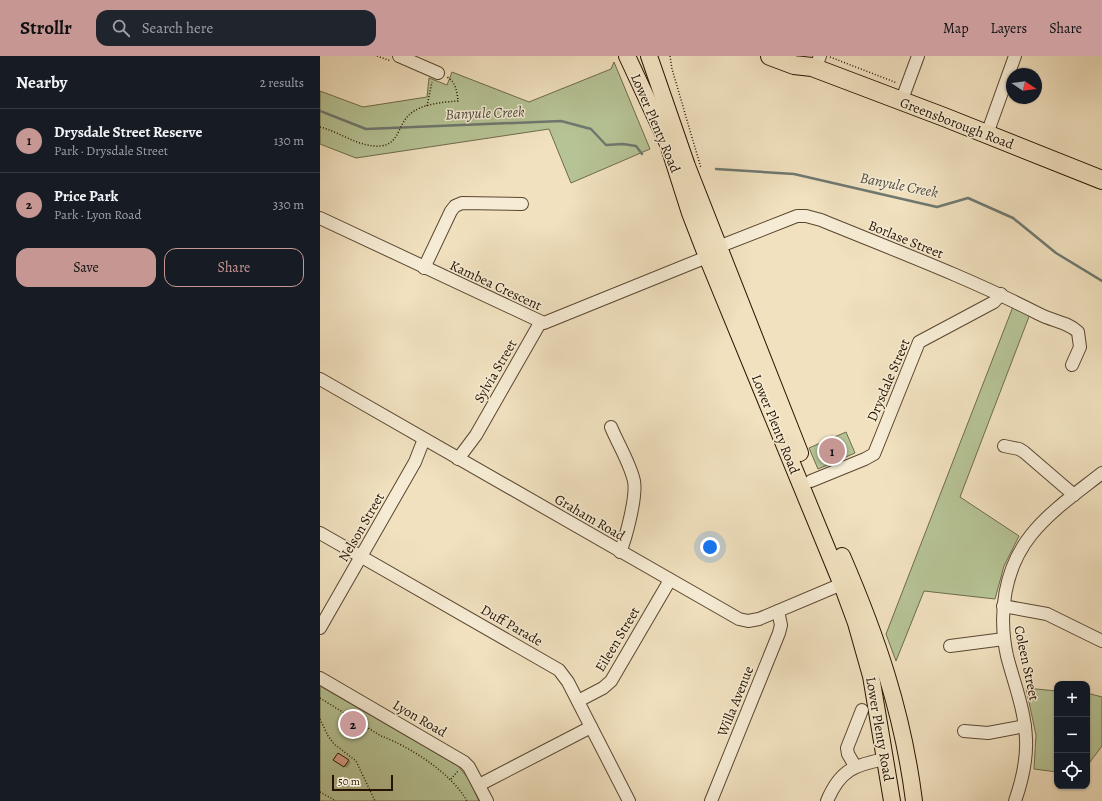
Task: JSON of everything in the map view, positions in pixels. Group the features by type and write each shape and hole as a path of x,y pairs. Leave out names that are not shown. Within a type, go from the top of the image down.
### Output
{"highway":[{"name":"Greensborough Road","path":"770,56 794,65 811,62 901,102 1102,180"}],"main road":[{"name":"Lower Plenty Road","path":"627,56 668,144 690,213 713,252 811,481 848,582 858,629 871,676 892,801"},
{"name":"Lower Plenty Road","path":"649,56 687,166 713,252 848,582 877,640 907,756 914,801"},
{"path":"885,759 907,756"}],"street":[{"path":"901,102 918,56"},
{"path":"986,134 1015,56"},
{"path":"398,60 435,76"},
{"path":"424,268 451,211 455,206 468,202 522,204"},
{"name":"Borlase Street","path":"713,252 798,216 806,216 821,220 1001,294 1049,319 1070,326 1078,332 1080,347 1072,365"},
{"name":"Kambea Crescent","path":"320,218 540,322 554,321 713,252"},
{"name":"Drysdale Street","path":"811,481 866,459 874,454 919,342 994,302 1001,294"},
{"name":"Sylvia Street","path":"461,460 540,322"},
{"name":"Graham Road","path":"320,379 739,619 754,620 848,582"},
{"path":"611,426 634,483 634,495 630,517 620,552"},
{"name":"Nelson Street","path":"320,628 427,441"},
{"path":"1004,446 1019,448 1074,495"},
{"name":"Coleen Street","path":"1015,801 1024,765 1025,726 1004,639 1003,606 1012,569 1024,544 1040,524 1102,473"},
{"name":"Duff Parade","path":"320,532 559,670 565,676 629,801"},
{"name":"Eileen Street","path":"578,701 602,688 611,681 670,580"},
{"path":"1003,606 1047,614 1102,641"},
{"name":"Willa Avenue","path":"711,801 779,633 781,625 778,611"},
{"path":"950,646 1004,639"},
{"name":"Lyon Road","path":"320,678 461,759 469,767 487,801"},
{"path":"855,766 848,754 847,748 862,710"},
{"path":"964,731 988,732 1025,726"},
{"path":"479,785 591,727"},
{"path":"827,801 838,780 847,770 855,766 885,759"}],"path":[{"path":"378,56 398,60"},
{"path":"670,56 672,69 702,170"},
{"path":"320,127 334,130 370,145 381,146 390,144 397,135 408,115 427,106 458,101 452,80 435,76 427,106"},
{"path":"320,698 381,736 392,740 421,757 451,780 467,801"},
{"path":"320,720 334,744 356,761 375,801"},
{"path":"451,780 460,767"},
{"path":"320,792 336,801"}],"green space":[{"path":"614,62 650,149 571,183 549,129 356,158 320,144 320,91 363,107 427,97 429,78 447,85 452,72 529,102 611,69"},
{"path":"1014,304 1030,314 960,497 1019,536 1004,566 995,599 924,591 896,661 886,634"},
{"path":"846,432 855,453 818,469 809,448"},
{"path":"320,686 458,766 468,778 479,801 320,801"},
{"path":"1026,688 1054,691 1054,772 1034,769 1036,735"},
{"path":"1090,694 1102,697 1102,746 1090,762"}],"building":[{"path":"338,753 349,760 344,767 333,760"}],"waterway":[{"name":"Banyule Creek","path":"320,111 366,129 561,121 591,129 606,145 623,144 636,146 642,154"},
{"name":"Banyule Creek","path":"716,169 794,174 937,207 968,198 1013,218 1056,253 1102,281"}],"place":[{"name":"Drysdale Street Reserve","path":"832,451"},
{"name":"Price Park","path":"353,724"}]}
